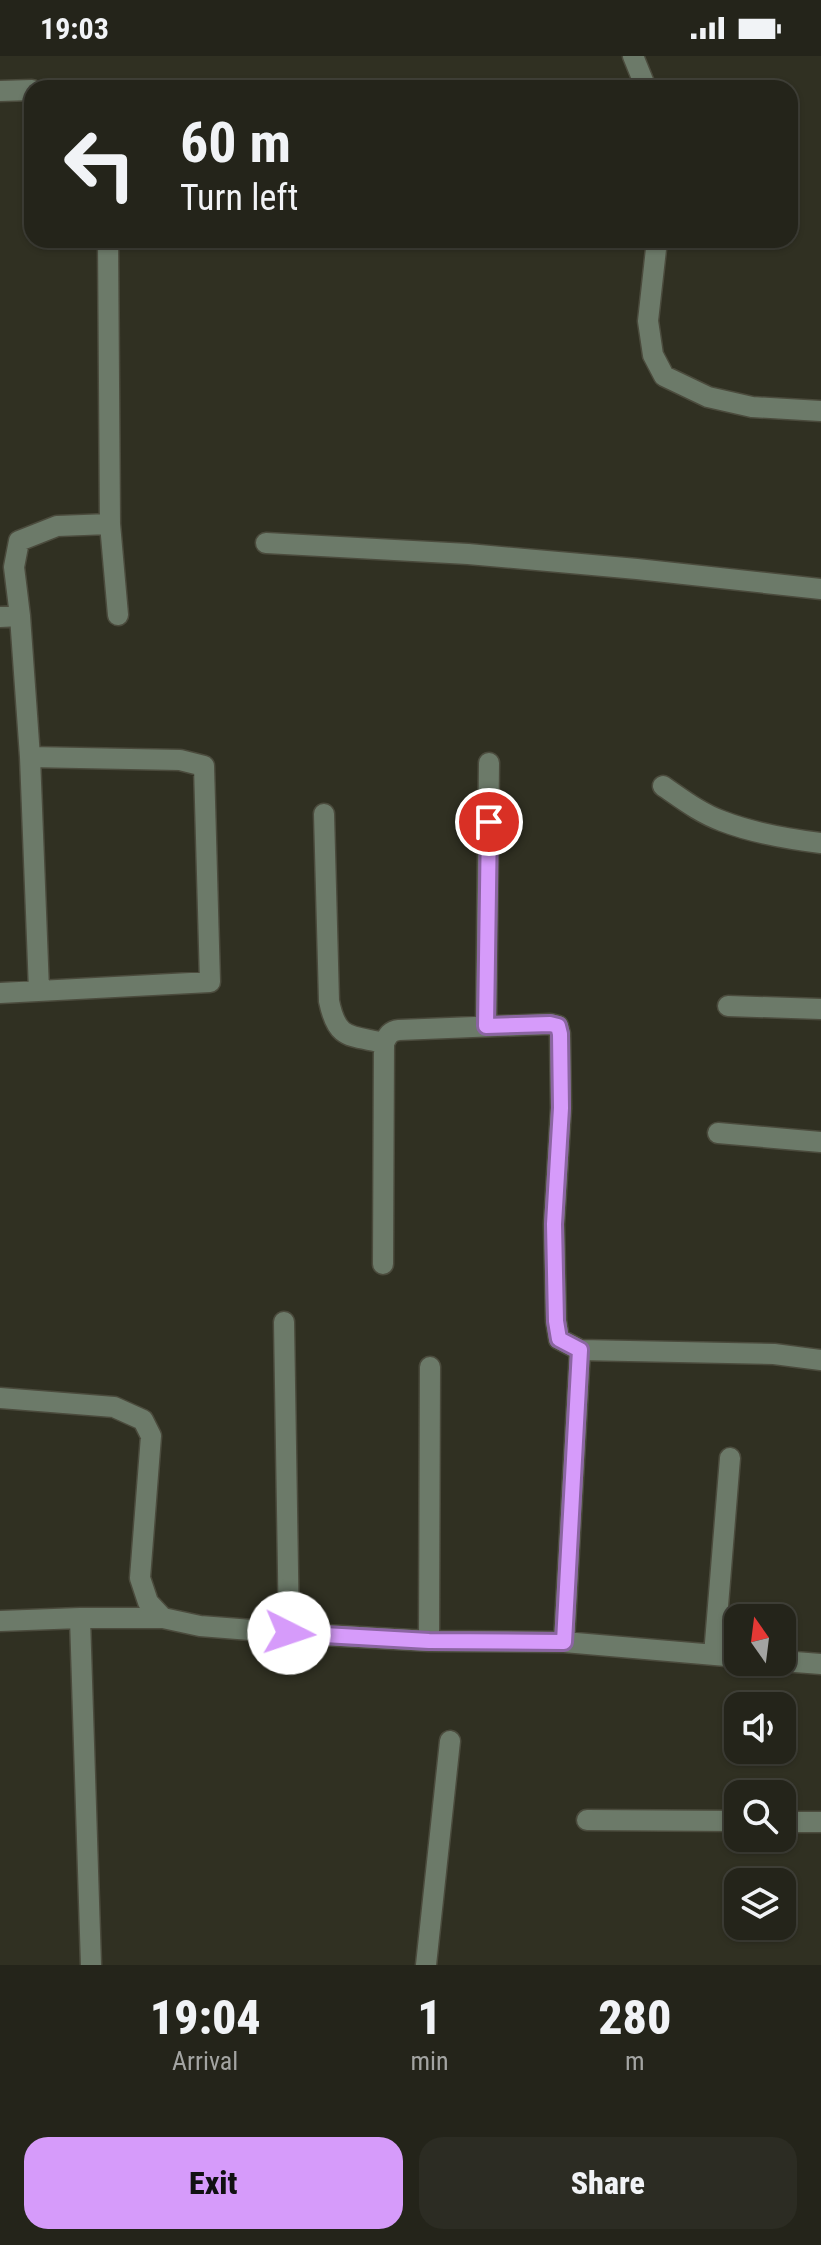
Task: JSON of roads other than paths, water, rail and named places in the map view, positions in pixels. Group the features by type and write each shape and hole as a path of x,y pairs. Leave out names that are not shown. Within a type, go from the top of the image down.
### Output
{"street":[{"path":"633,56 643,80"},
{"path":"0,91 24,90"},
{"path":"108,248 110,524 118,615"},
{"path":"656,248 648,321 653,355 664,376 708,397 737,404 821,411"},
{"path":"39,990 30,757 10,616 14,567 19,541 57,526 110,524"},
{"path":"266,543 468,554 821,589"},
{"path":"0,993 210,982 204,766 180,760 30,757"},
{"path":"486,1026 489,763"},
{"path":"663,786 692,807 722,821 821,843"},
{"path":"324,814 332,1018 338,1029 351,1036 384,1043"},
{"path":"728,1006 821,1009"},
{"path":"383,1264 384,1043 388,1034 393,1031 550,1024 558,1026 560,1034 561,1108 554,1224 559,1339 580,1350 774,1354 821,1360"},
{"path":"718,1133 821,1142"},
{"path":"284,1322 289,1633"},
{"path":"564,1642 580,1350"},
{"path":"429,1641 430,1367"},
{"path":"0,1398 114,1407 143,1420 151,1436 140,1578 148,1602 163,1618"},
{"path":"714,1655 730,1458"},
{"path":"80,1618 91,1965"},
{"path":"0,1621 163,1618 200,1626 289,1633 429,1641 564,1642 724,1656"},
{"path":"796,1662 821,1664"},
{"path":"426,1965 450,1741"},
{"path":"587,1820 724,1821"},
{"path":"796,1822 821,1822"}]}
